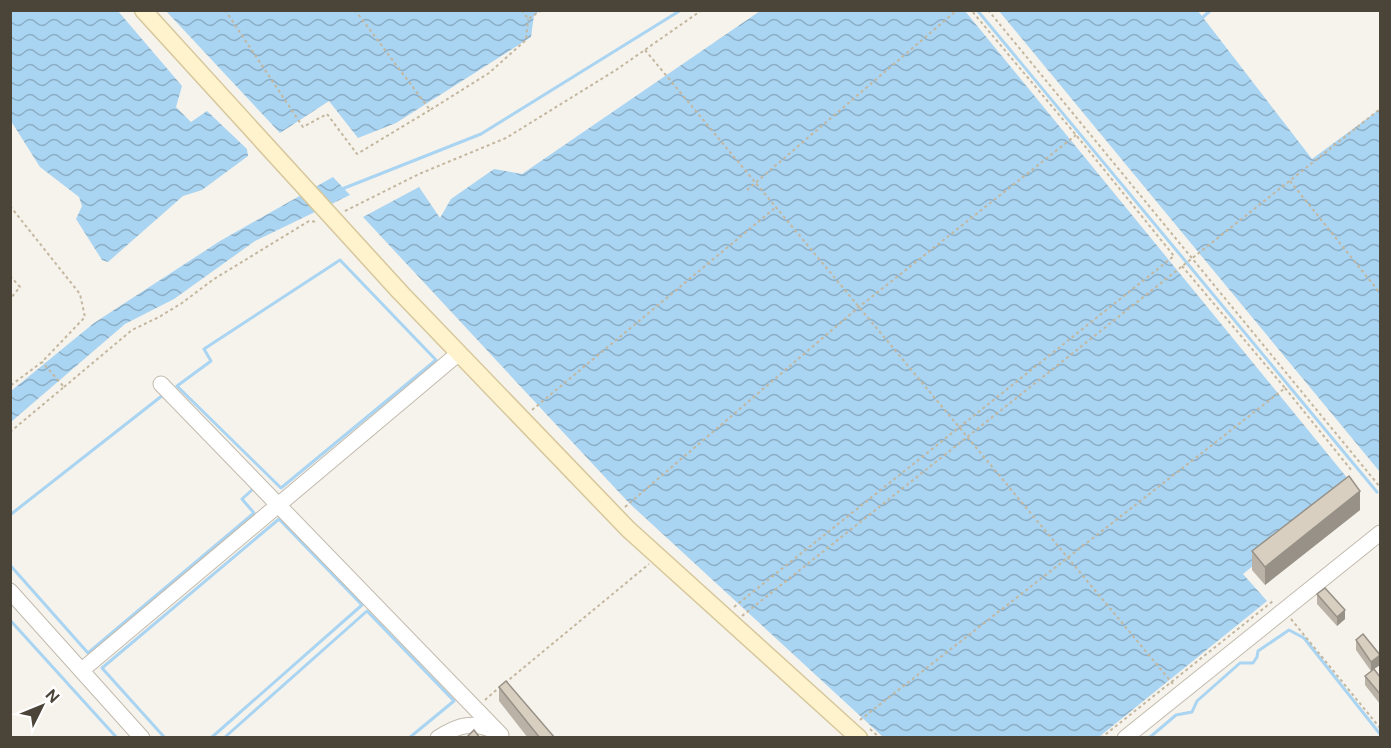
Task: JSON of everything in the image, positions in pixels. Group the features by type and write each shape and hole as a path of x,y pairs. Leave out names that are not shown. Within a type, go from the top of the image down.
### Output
{"main road":[{"path":"143,10 459,353 628,529 658,556 733,615 860,738"}],"street":[{"path":"82,670 459,353"},
{"path":"161,384 502,736"},
{"path":"1125,738 1176,687 1380,533"},
{"path":"10,591 142,738"},
{"path":"438,738 456,728 472,724 487,727 502,736"}],"path":[{"path":"225,10 303,127 327,114 357,154 489,73 526,40 528,19 522,10"},
{"path":"355,10 430,110"},
{"path":"528,19 542,10"},
{"path":"10,432 132,330 159,318 214,279 309,221 322,223 419,174 506,138 616,70 702,10"},
{"path":"747,189 957,10"},
{"path":"733,615 959,428 1174,256 971,10"},
{"path":"987,10 1380,487"},
{"path":"645,50 1176,687"},
{"path":"733,615 967,437 1379,110 1380,115"},
{"path":"622,504 625,507 859,307 1076,135"},
{"path":"1290,181 1380,293"},
{"path":"10,206 80,294 85,317 42,362 10,386"},
{"path":"532,410 776,207"},
{"path":"1182,266 1285,387 1352,471"},
{"path":"10,276 20,286 10,299"},
{"path":"42,362 64,387"},
{"path":"860,720 1285,387"},
{"path":"475,708 658,556"},
{"path":"1101,738 1176,687 1273,601"},
{"path":"1290,618 1380,728"}],"water":[{"path":"11,10 118,11 182,86 176,107 191,122 207,111 247,149 248,156 202,190 183,196 108,262 102,260 76,219 82,206 79,197 40,167 11,121"},
{"path":"166,11 540,11 534,15 531,37 396,123 358,138 329,101 280,133"},
{"path":"760,11 965,11 1353,485 1243,574 1267,601 1099,737 883,737 629,503 363,217 419,187 440,218 451,199 494,169 522,174"},
{"path":"999,11 1198,11 1312,159 1380,109 1380,472"},
{"path":"333,177 350,195 255,241 174,299 125,324 11,422 11,391 94,323 220,241"}],"building":[{"path":"1349,476 1360,491 1265,567 1252,551"},
{"path":"1325,588 1345,610 1337,617 1317,594"},
{"path":"1363,634 1380,655 1371,662 1356,640"},
{"path":"1374,669 1380,677 1380,694 1365,676"},
{"path":"506,681 555,738 540,738 499,687"},
{"path":"474,730 480,738 466,738"}],"waterway":[{"path":"342,189 481,134 681,10"},
{"path":"977,10 1377,492"},
{"path":"1203,17 1211,10"},
{"path":"340,260 436,360 281,488 177,386 211,361 204,349 340,260"},
{"path":"10,515 163,395"},
{"path":"10,565 88,653 254,513 242,499 252,488"},
{"path":"165,738 102,668 279,519 362,605 211,738"},
{"path":"224,738 367,611 454,701 409,738"},
{"path":"10,620 117,738"},
{"path":"1149,738 1176,715 1192,712 1197,701 1240,663 1253,663 1258,651 1289,630 1304,638 1380,734"}]}
